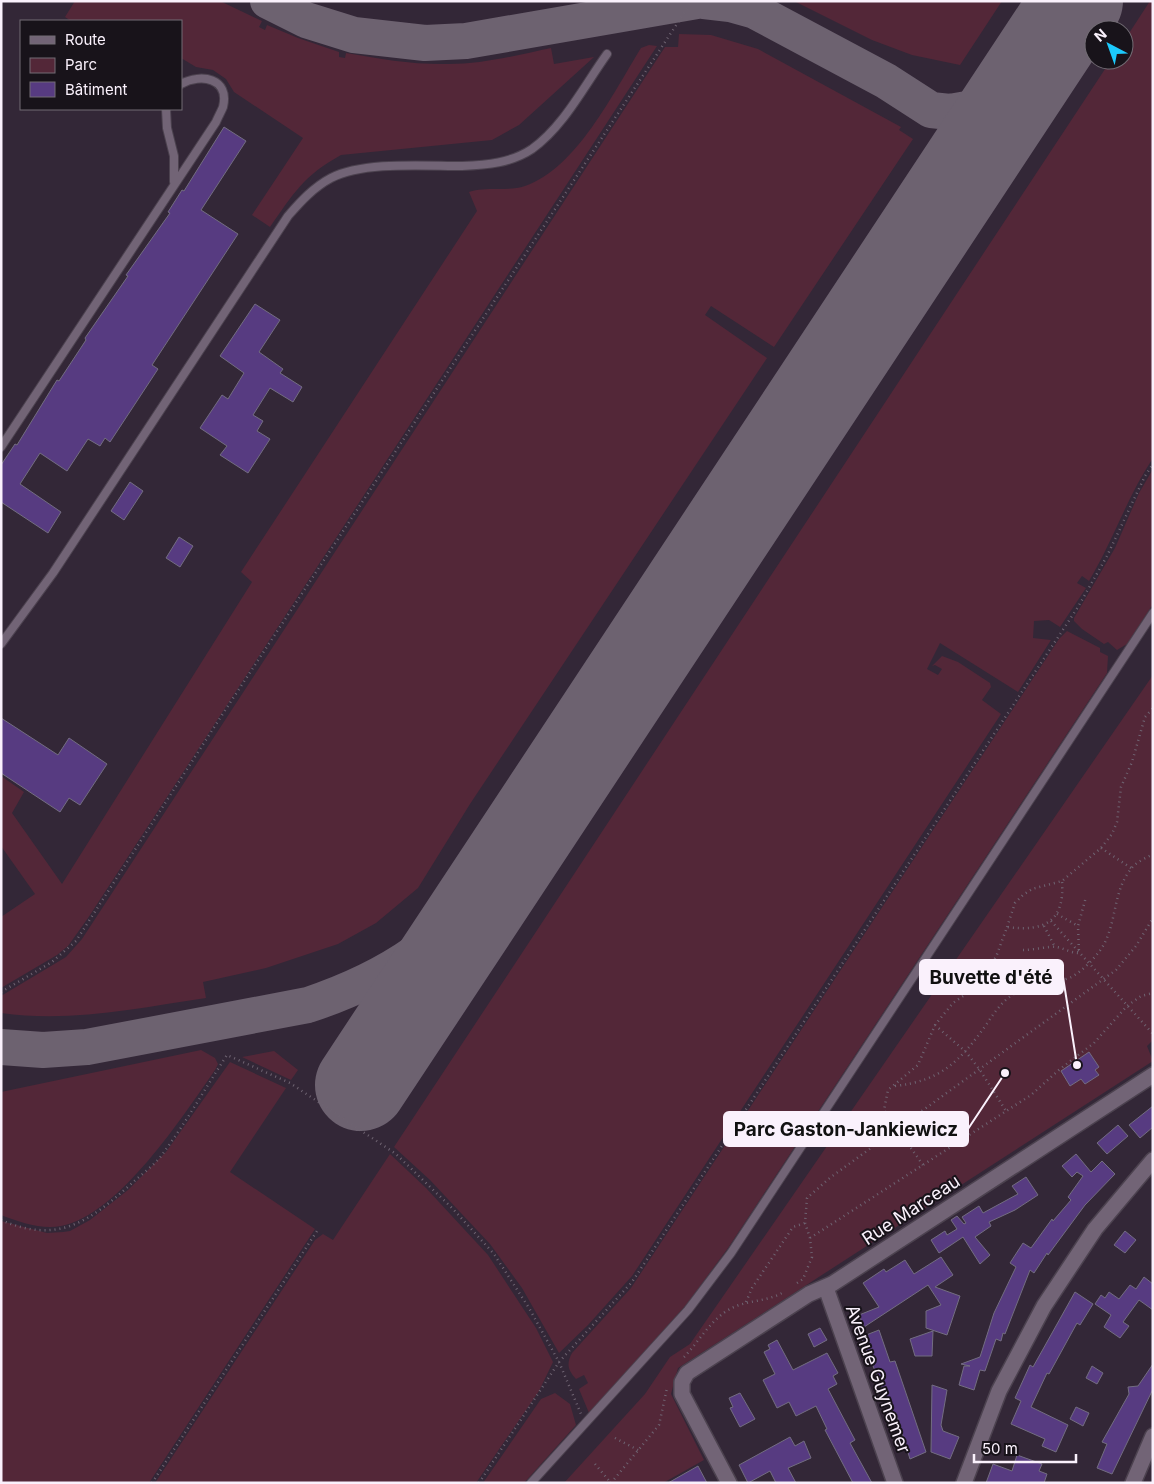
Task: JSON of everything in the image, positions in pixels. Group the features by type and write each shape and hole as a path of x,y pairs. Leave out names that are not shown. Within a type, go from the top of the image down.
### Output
{"street":[{"name":"Rue Marceau","path":"729,1483 682,1394 682,1382 687,1373 809,1294 826,1288 1153,1075"},
{"path":"964,1483 999,1391 1044,1306 1096,1229 1153,1160"},
{"name":"Avenue Guynemer","path":"826,1288 895,1483"},
{"path":"1133,1483 1153,1436"}],"lane":[{"path":"1,644 53,573 288,216 302,201 316,188 333,177 363,168 486,165 514,158 530,150 552,131 607,54"},
{"path":"1,447 174,182 190,163 223,108 222,91 210,79 200,77 182,84"},
{"path":"166,110 167,128 174,156 174,182"},
{"path":"531,1483 688,1310 731,1252 1153,613"}],"path":[{"path":"1,992 52,962 76,941 227,707 692,1"},
{"path":"479,1483 559,1362 632,1282 1078,607 1107,556 1144,476 1153,464"},
{"path":"923,1165 884,1110 888,1090 918,1066 935,1025 953,1003 966,994 981,978 996,957 1015,903 1032,889 1062,881 1101,848 1112,834 1117,822 1121,787 1132,762 1145,717 1153,708"},
{"path":"1101,848 1131,868"},
{"path":"893,1086 926,1081 960,1060 1003,1003 1014,994 1028,988 1070,978 1088,963 1105,943 1112,927 1121,887 1131,868 1153,854"},
{"path":"1008,927 1025,930 1051,922 1057,914 1063,893 1062,881"},
{"path":"1079,953 1078,926 1086,897"},
{"path":"1057,914 1078,926"},
{"path":"808,1198 831,1177 1103,980 1125,961 1153,918"},
{"path":"1051,922 1153,1034"},
{"path":"1043,926 1055,946 1070,953 1079,953"},
{"path":"1023,950 1037,950 1055,946"},
{"path":"810,1238 1031,1096 1060,1069 1094,1043 1128,1006 1141,996 1153,993"},
{"path":"935,1025 966,1052 1006,1111"},
{"path":"1,1220 37,1229 61,1229 82,1222 111,1202 163,1154 227,1055 290,1083 396,1154 453,1209 494,1254 529,1308 559,1362 585,1424"},
{"path":"746,1302 752,1288 793,1227 805,1223"},
{"path":"152,1483 318,1231"},
{"path":"615,1438 639,1450"},
{"path":"595,1464 610,1483"}],"green space":[{"path":"75,1 220,1 262,21 259,27 265,30 267,25 339,52 339,57 345,58 346,53 410,63 462,64 500,59 551,48 554,64 594,57 519,125 492,140 341,155 317,170 300,186 270,227 252,215 303,138 234,92 226,79 213,70 196,67 182,59 182,20 70,20 65,17"},
{"path":"794,1 1002,1 960,65 912,55 872,40"},
{"path":"1150,1 1153,1 1153,458 1135,488 1089,581 1082,576 1077,583 1086,588 1060,627 1049,620 1034,621 1033,638 1051,640 1018,692 940,643 927,669 938,675 942,669 935,665 932,666 942,656 958,662 990,683 991,687 982,700 1001,714 632,1276 588,1325 559,1353 522,1288 490,1244 430,1180 394,1147 1104,70 1134,70 1134,26"},
{"path":"679,34 711,35 758,49 901,127 899,130 913,139 774,347 711,306 705,315 767,358 470,804 418,888 376,923 338,944 266,968 203,982 206,998 129,1010 78,1015 27,1016 1,1013 1,996 66,957 82,939 665,47 678,47"},
{"path":"649,45 657,46 88,918 68,946 57,955 1,988 1,917 35,894 1,846 1,776 24,792 12,813 62,884 252,582 241,572 477,211 469,192 483,189 518,188 544,177 577,146 606,107 641,48"},
{"path":"1153,469 1153,604 1127,644 1117,650 1108,642 1104,644 1082,629 1074,621 1074,618 1115,548 1139,493"},
{"path":"1067,631 1100,648 1100,652 1108,656 1107,673 728,1248 686,1305 589,1413 579,1389 588,1383 584,1375 576,1379 571,1373 569,1360 572,1353 631,1288 1059,639"},
{"path":"1153,675 1153,1040 1147,1046 1153,1061 678,1368 671,1394 704,1460 663,1483 564,1483 645,1394 670,1357 690,1344"},
{"path":"201,1050 215,1058 218,1064 215,1070 168,1137 127,1184 105,1203 83,1218 54,1227 31,1225 1,1215 1,1092"},
{"path":"274,1051 298,1070 291,1080 242,1057"},
{"path":"230,1062 286,1088 230,1172 315,1229 149,1483 1,1483 1,1221 47,1233 70,1231 90,1220 128,1190 166,1152"},
{"path":"390,1154 426,1188 488,1255 536,1328 553,1362 539,1391 476,1483 155,1483 315,1240 323,1234 333,1240"},
{"path":"555,1393 570,1404 576,1425 524,1483 483,1483 541,1399"}],"building":[{"path":"224,127 246,141 201,210 238,234 152,365 158,369 110,442 105,438 100,446 88,439 67,471 40,453 20,484 61,512 48,533 1,502 1,465 15,444 17,445 57,380 59,381 86,340 85,338 128,276 126,275 170,213 168,212 182,190 184,191"},
{"path":"255,304 280,320 259,352 283,369 280,373 302,387 293,402 270,388 253,415 263,421 257,431 270,439 248,473 220,455 227,446 200,428 222,395 228,399 244,373 220,356"},
{"path":"130,482 143,491 124,520 111,511"},
{"path":"179,537 193,546 180,567 166,558"},
{"path":"1,718 58,755 69,738 107,764 80,805 69,798 60,812 1,773"},
{"path":"1089,1052 1099,1067 1095,1070 1099,1075 1085,1084 1081,1079 1070,1086 1061,1071"},
{"path":"1153,1106 1153,1127 1140,1138 1129,1125"},
{"path":"1118,1125 1128,1136 1107,1154 1097,1143"},
{"path":"1076,1154 1091,1172 1102,1161 1115,1174 1085,1205 1048,1255 1047,1253 1034,1273 1030,1270 1005,1334 1003,1333 1001,1341 996,1339 985,1371 980,1370 974,1390 959,1385 964,1366 970,1366 961,1364 980,1357 994,1313 1016,1267 1010,1263 1023,1243 1031,1248 1052,1219 1053,1221 1071,1200 1068,1197 1083,1176 1077,1172 1072,1177 1062,1166"},
{"path":"1026,1177 1038,1195 1015,1210 989,1222 991,1226 975,1237 990,1255 980,1264 963,1237 939,1253 931,1240 945,1231 947,1235 957,1229 951,1220 957,1216 964,1224 966,1223 962,1217 979,1206 983,1213 1018,1194 1012,1186"},
{"path":"1125,1231 1136,1240 1125,1253 1114,1245"},
{"path":"941,1257 953,1275 935,1287 960,1296 947,1335 926,1328 926,1311 941,1305 928,1285 864,1327 859,1315 879,1307 863,1283 884,1269 886,1272 905,1260 914,1274"},
{"path":"1144,1277 1153,1284 1153,1310 1139,1300 1123,1322 1129,1326 1120,1338 1104,1327 1111,1315 1095,1304 1101,1295 1105,1298 1109,1292 1119,1299 1130,1285 1136,1289"},
{"path":"1075,1292 1093,1304 1080,1325 1077,1323 1049,1374 1047,1373 1031,1407 1068,1425 1056,1452 1042,1446 1045,1439 1011,1424 1021,1401 1015,1398 1030,1365 1033,1367"},
{"path":"820,1328 827,1340 814,1347 808,1334"},
{"path":"879,1330 890,1362 895,1361 926,1452 910,1459 896,1413 893,1414 861,1337"},
{"path":"933,1331 932,1356 915,1356 910,1339"},
{"path":"777,1340 793,1370 827,1353 838,1373 833,1376 837,1384 828,1389 855,1440 850,1443 872,1483 853,1483 825,1430 827,1429 816,1406 796,1416 789,1402 777,1408 763,1380 775,1374 764,1352 770,1349 768,1345"},
{"path":"1153,1364 1153,1389 1112,1474 1097,1468 1107,1444 1102,1442 1129,1394 1128,1387 1138,1386"},
{"path":"1092,1366 1103,1373 1097,1384 1086,1378"},
{"path":"932,1385 947,1390 941,1425 943,1431 959,1437 950,1459 931,1452"},
{"path":"740,1393 755,1419 740,1427 730,1408 733,1407 729,1398"},
{"path":"1076,1407 1089,1413 1083,1426 1070,1419"},
{"path":"790,1437 795,1446 804,1441 811,1458 788,1468 796,1483 776,1483 770,1471 748,1483 739,1465"},
{"path":"1017,1455 1042,1464 1039,1471 1047,1474 1044,1483 986,1483 993,1464 1012,1471"},
{"path":"698,1466 707,1483 668,1483"}],"taxiway":[{"path":"268,1 306,20 354,35 425,43 466,41 697,1"},
{"path":"704,1 730,4 755,11 886,81 931,110 950,112 967,109 1000,97 1020,81 1050,43"},
{"path":"1,1047 43,1050 87,1047 308,1005 367,981 416,952 461,915 504,869"}],"runway":[{"path":"361,1085 1077,1"}],"place":[{"name":"Buvette d'été","path":"1077,1065"},
{"name":"Parc Gaston-Jankiewicz","path":"1005,1073"}]}
